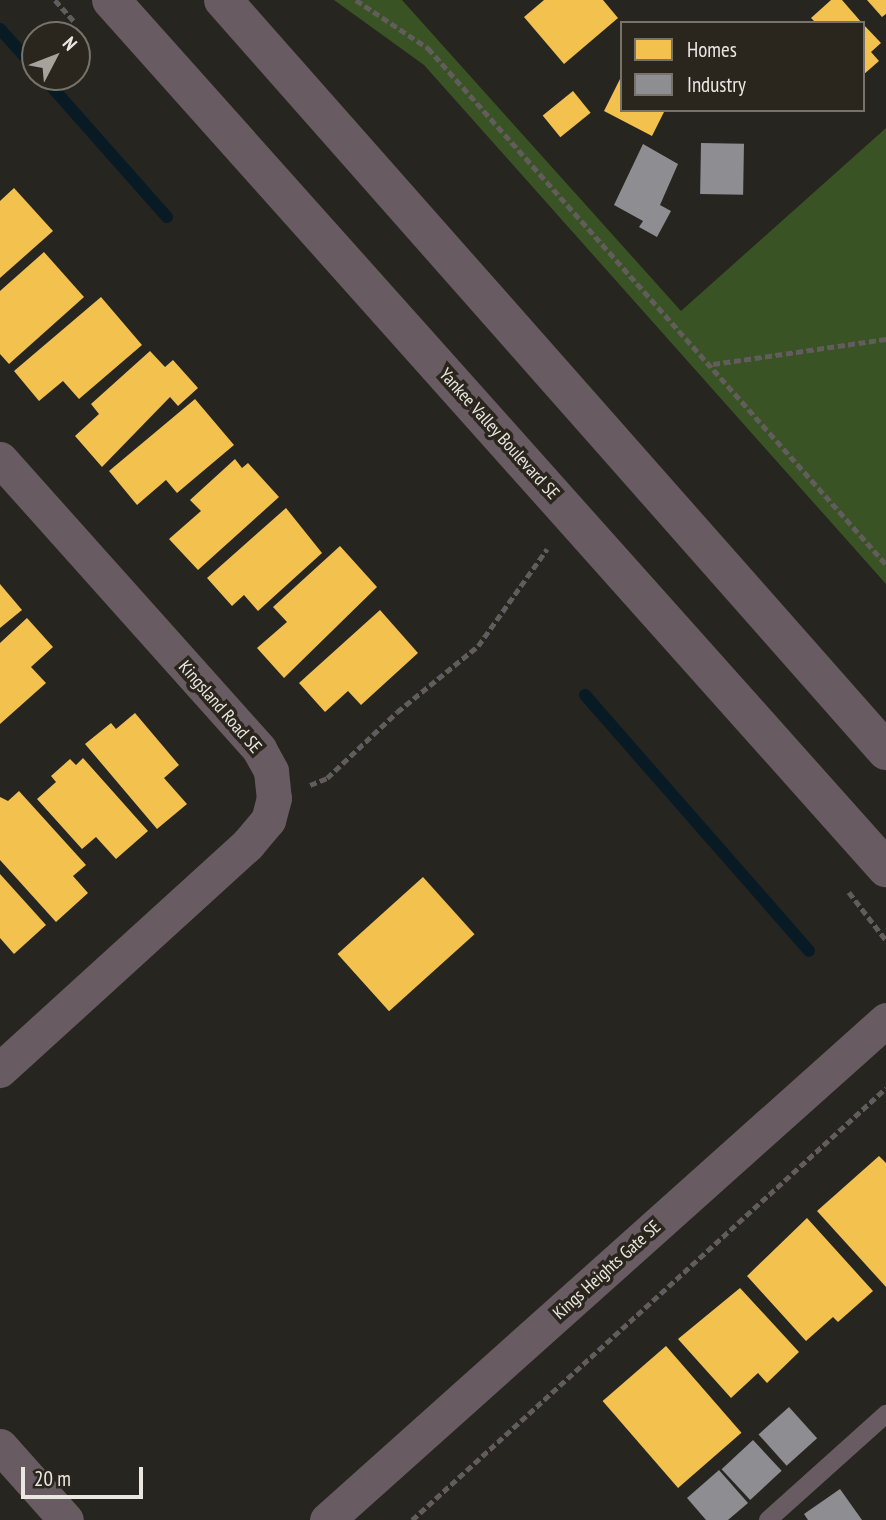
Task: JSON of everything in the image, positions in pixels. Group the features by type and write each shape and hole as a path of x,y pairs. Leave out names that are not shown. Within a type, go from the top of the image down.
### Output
{"street":[{"name":"Yankee Valley Boulevard SE","path":"111,0 886,868"},
{"path":"223,0 886,751"},
{"name":"Kingsland Road SE","path":"0,459 259,749 271,771 274,798"},
{"path":"0,1070 248,844 268,820 274,798"},
{"name":"Kings Heights Gate SE","path":"327,1520 886,1020"},
{"path":"0,1446 66,1520"}],"lane":[{"path":"768,1520 886,1414"}],"path":[{"path":"356,0 428,48 886,564"},
{"path":"712,365 886,339"},
{"path":"274,798 327,778 397,712 478,646 547,548"},
{"path":"871,922 886,940"},
{"path":"412,1520 886,1088"},
{"path":"880,1092 886,1099"}],"green space":[{"path":"334,0 402,0 681,311 886,128 886,584 424,65"}],"building: Homes":[{"path":"544,0 603,0 618,18 564,64 524,17"},
{"path":"831,0 842,0 860,21 814,21 811,18"},
{"path":"867,0 886,0 886,14 882,17"},
{"path":"865,26 881,43 871,52 879,61 865,73"},
{"path":"620,79 620,112 664,112 652,136 604,111"},
{"path":"573,91 591,113 560,137 543,116"},
{"path":"14,188 53,231 0,278 0,201"},
{"path":"44,252 84,297 9,364 0,354 0,291"},
{"path":"101,297 142,345 79,399 63,381 39,401 14,371"},
{"path":"150,351 165,367 173,360 198,388 178,406 170,397 102,467 75,436 99,414 91,404"},
{"path":"195,399 234,445 177,493 166,480 137,505 109,471"},
{"path":"235,459 242,468 248,463 279,497 198,570 169,539 201,511 190,500"},
{"path":"286,508 322,553 258,611 244,595 232,606 207,578"},
{"path":"340,546 377,587 284,678 257,648 287,622 273,607"},
{"path":"0,584 22,610 0,628"},
{"path":"380,610 418,653 361,705 348,691 325,712 299,683"},
{"path":"27,618 53,647 31,667 46,683 0,724 0,643"},
{"path":"135,713 179,765 164,778 187,804 157,829 85,744 111,723 116,729"},
{"path":"83,758 148,831 116,859 96,837 82,849 37,799 56,782 51,776 70,759 76,765"},
{"path":"19,791 86,865 73,876 88,893 56,922 0,860 0,797 8,801"},
{"path":"0,874 46,925 14,954 0,938"},
{"path":"423,877 475,934 389,1011 338,954"},
{"path":"879,1156 886,1163 886,1287 817,1211"},
{"path":"807,1218 873,1291 838,1322 833,1317 806,1341 747,1276"},
{"path":"740,1288 799,1352 767,1383 758,1373 731,1398 678,1339"},
{"path":"666,1346 741,1433 678,1488 603,1401"}],"building: Industry":[{"path":"701,143 744,144 743,195 700,194"},
{"path":"643,144 678,164 660,205 671,211 657,237 639,227 643,221 614,205"},
{"path":"789,1407 817,1438 787,1466 759,1434"},
{"path":"753,1440 782,1471 750,1500 722,1469"},
{"path":"719,1470 748,1503 728,1520 706,1520 687,1498"},
{"path":"840,1489 862,1520 808,1520 804,1514"}],"waterway":[{"path":"0,29 21,52"},
{"path":"55,91 167,217"},
{"path":"585,695 809,951"}]}
